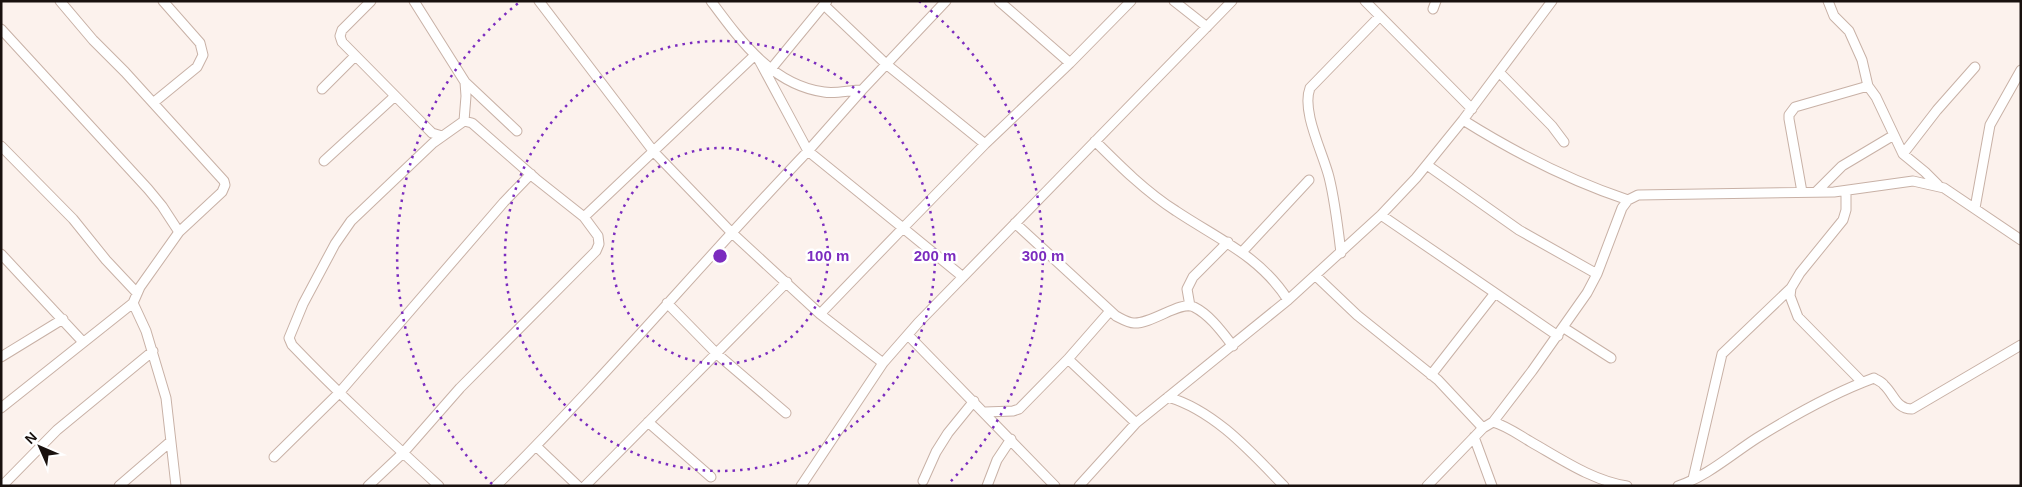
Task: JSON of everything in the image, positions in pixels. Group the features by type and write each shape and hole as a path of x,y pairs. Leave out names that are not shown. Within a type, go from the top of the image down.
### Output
{"street":[{"path":"60,1 93,40 221,177 225,185 222,192 179,232 136,293 134,303 153,351 166,398 176,486"},
{"path":"153,103 197,67 203,55 200,43 163,1"},
{"path":"371,1 340,34 342,42 432,133 442,136"},
{"path":"414,1 465,82 517,131"},
{"path":"540,1 654,152 731,232 820,314 883,363"},
{"path":"711,1 757,56 781,77 808,89 826,93 862,90"},
{"path":"496,486 536,446 731,232 946,1"},
{"path":"999,1 1070,63"},
{"path":"820,314 985,144 1070,63 1131,1"},
{"path":"1174,1 1207,27"},
{"path":"801,486 883,363 1015,223 1232,1"},
{"path":"1365,1 1472,108"},
{"path":"1079,486 1136,423 1288,300 1342,253 1381,215 1427,165 1463,120 1552,1"},
{"path":"1828,1 1834,16 1849,31 1862,60 1868,86 1876,97 1903,154 1938,185 2021,240"},
{"path":"771,69 825,3 886,64 985,144"},
{"path":"1342,253 1329,178 1313,127 1307,101 1308,94 1310,88 1380,16"},
{"path":"1,29 148,189 179,232"},
{"path":"322,88 355,56"},
{"path":"584,217 757,56"},
{"path":"757,56 808,151 963,277"},
{"path":"1903,154 1936,110 1975,67"},
{"path":"1975,208 1990,125 2021,70"},
{"path":"1499,72 1552,126 1564,142"},
{"path":"464,121 465,82"},
{"path":"1802,192 1789,119 1792,111 1795,107 1868,86"},
{"path":"324,161 395,96"},
{"path":"1463,120 1552,169 1609,194 1628,200"},
{"path":"368,486 403,453 460,388 596,250 599,244 598,236 584,217 472,123 464,121 442,136 396,177 344,230 290,334 292,346 339,393 403,453 439,486"},
{"path":"1816,192 1842,166 1894,136"},
{"path":"1095,141 1138,181 1174,210 1242,252 1270,276 1288,300"},
{"path":"1,146 73,219 136,293"},
{"path":"1427,165 1519,230 1597,274"},
{"path":"274,457 339,393 498,209 531,174"},
{"path":"1242,252 1308,180"},
{"path":"1426,486 1474,436 1493,422 1564,328 1588,293 1622,208 1628,200 1638,195 1650,194 1846,191 1913,181 1938,185"},
{"path":"1693,479 1722,354 1791,288 1800,273 1843,220 1846,210 1846,191"},
{"path":"1381,215 1558,336"},
{"path":"1015,223 1116,316 1132,324 1153,320 1183,306 1190,306 1211,320 1233,346"},
{"path":"1190,306 1187,289 1193,277 1228,242"},
{"path":"1,254 83,342"},
{"path":"1316,276 1357,315 1431,375 1483,428"},
{"path":"585,486 786,282"},
{"path":"1791,288 1790,296 1798,316 1862,382"},
{"path":"1431,375 1495,293"},
{"path":"1,408 134,303"},
{"path":"667,303 717,354 786,413"},
{"path":"984,412 1016,411 1068,359 1110,311"},
{"path":"1,357 63,319"},
{"path":"1564,328 1610,358"},
{"path":"908,335 1055,486"},
{"path":"1678,486 1693,479 1763,434 1840,390 1874,378 1884,385 1899,405 1905,409 1912,409 2021,345"},
{"path":"2,486 57,430 153,351"},
{"path":"1068,359 1136,423"},
{"path":"1168,397 1188,404 1206,416 1249,450 1284,486"},
{"path":"923,481 936,452 948,433 974,401"},
{"path":"648,422 711,477"},
{"path":"1493,422 1505,426 1590,474 1627,486"},
{"path":"1474,436 1492,486"},
{"path":"987,486 997,460 1011,440"},
{"path":"119,486 170,442"},
{"path":"536,446 578,486"}]}
